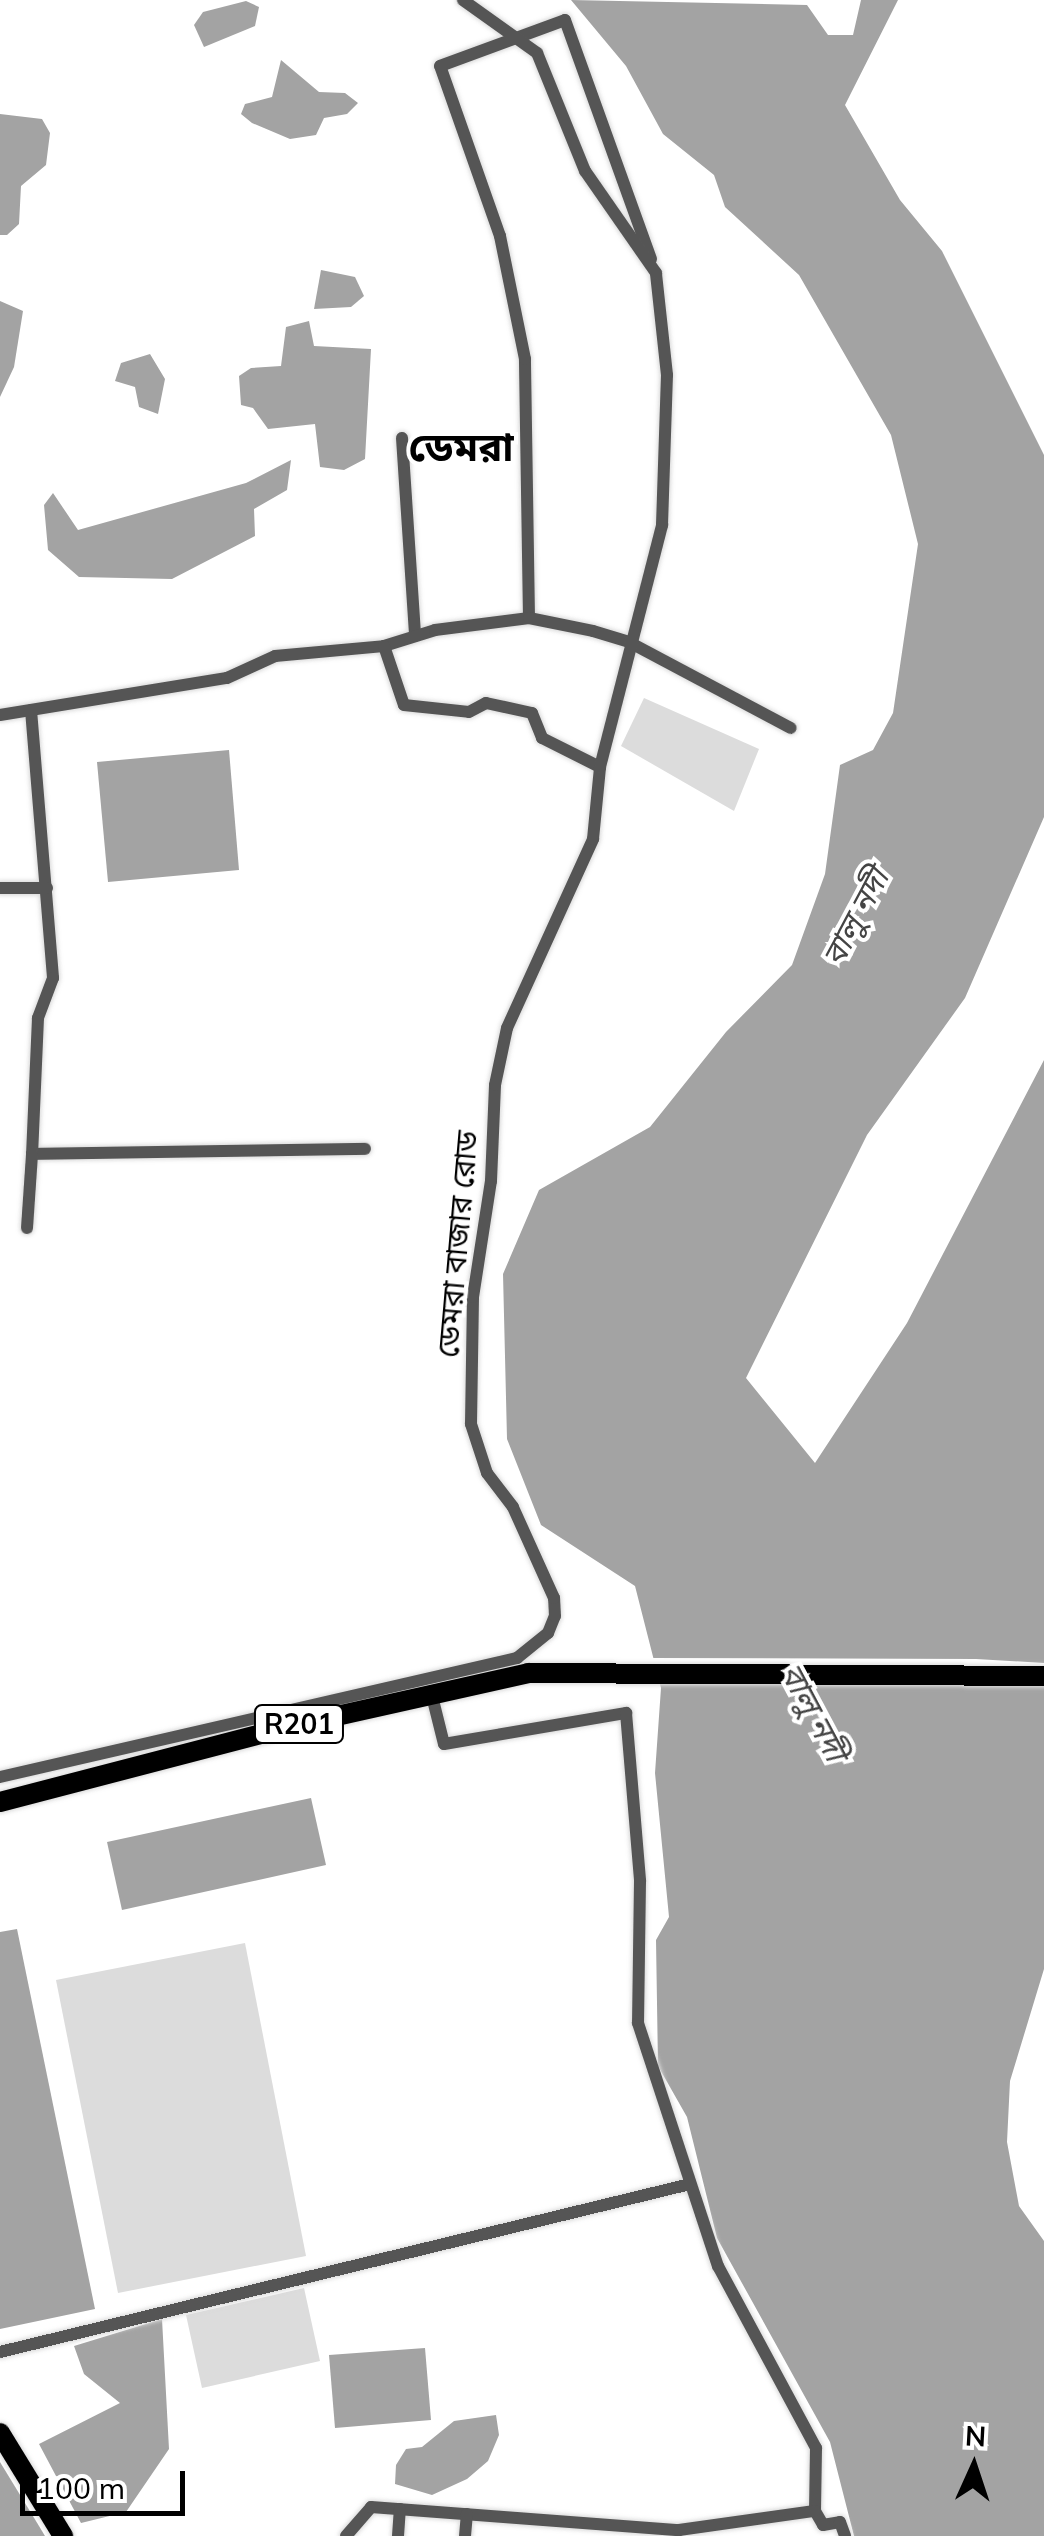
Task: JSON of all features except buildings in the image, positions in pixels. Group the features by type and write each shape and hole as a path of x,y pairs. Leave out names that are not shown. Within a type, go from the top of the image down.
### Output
{"main road":[{"name":"R201","path":"0,1802 478,1682 602,1670 1044,1676"},
{"path":"0,2433 63,2536"}],"street":[{"path":"464,0 515,41 538,54 584,171 656,273"},
{"name":"ডেমরা বাজার রোড","path":"0,1777 517,1658 548,1632 554,1598 513,1506 486,1473 471,1424 473,1297 491,1181 495,1085 508,1028 593,839 600,767 662,525 669,467 656,273 565,20 515,41"},
{"path":"515,41 440,66 500,236 525,359 530,618"},
{"path":"402,438 415,636"},
{"path":"0,715 227,678 275,656 384,646 415,636 530,618 629,642 790,728"},
{"path":"384,646 404,705 469,712 486,703 532,713 542,738 600,767"},
{"path":"27,1228 38,1018 52,978 31,710"},
{"path":"0,888 47,888"},
{"path":"32,1154 365,1148"},
{"path":"434,1704 444,1744 626,1713 640,1882 638,2024 690,2184 744,2323 772,2358 816,2448 815,2511 823,2525 840,2522 845,2536"},
{"path":"0,2352 690,2184"},
{"path":"346,2536 371,2507 467,2514 605,2532 659,2532 815,2511"},
{"path":"398,2536 400,2509"},
{"path":"465,2536 467,2514"}],"shaded area":[{"path":"644,698 759,749 734,811 621,746"},
{"path":"245,1943 306,2256 118,2293 56,1980"},
{"path":"304,2288 320,2361 202,2388 186,2315"}],"water":[{"name":"বালু নদী","path":"571,0 807,5 828,35 853,35 861,0 898,0 845,105 900,200 942,251 1044,455 1044,817 965,998 867,1135 746,1378 815,1463 907,1323 1044,1060 1044,1969 1010,2081 1007,2142 1019,2206 1044,2241 1044,2536 854,2536 830,2442 717,2238 687,2117 658,2066 656,1940 669,1917 655,1773 661,1688 635,1586 541,1525 507,1439 503,1274 539,1190 650,1127 726,1032 792,965 825,874 840,765 873,750 893,713 918,544 891,435 799,275 725,207 714,175 663,134 626,66"},
{"path":"246,1 259,7 255,26 204,47 194,25 203,12"},
{"path":"281,60 319,92 345,93 358,103 347,114 324,118 316,135 290,139 252,123 241,114 245,104 272,97"},
{"path":"0,114 42,119 50,133 46,165 21,186 19,224 7,235 0,235"},
{"path":"321,270 355,277 364,296 351,307 314,309"},
{"path":"0,301 23,311 14,367 0,397"},
{"path":"309,321 314,346 371,349 365,459 344,470 320,467 315,424 268,429 253,408 241,405 239,376 251,368 281,366 286,327"},
{"path":"150,354 165,379 158,414 139,407 135,387 115,381 121,363"},
{"path":"291,460 287,490 254,509 255,536 172,579 79,577 48,550 44,505 53,493 78,530 246,483"},
{"path":"229,750 239,870 108,882 97,762"},
{"path":"311,1798 326,1865 122,1910 107,1842"},
{"path":"17,1929 95,2309 0,2329 0,1932"},
{"path":"162,2319 169,2449 126,2512 81,2523 39,2444 120,2403 84,2374 74,2346"},
{"path":"425,2348 431,2420 335,2428 329,2355"},
{"path":"496,2415 499,2435 488,2461 467,2479 432,2495 395,2484 396,2465 406,2449 422,2447 454,2421"},
{"path":"0,2462 39,2526 45,2536 0,2536"}],"pier":[{"path":"650,1658 976,1659 1044,1663 1044,1679 653,1675"}],"district":[{"name":"ডেমরা","path":"461,446"}]}
